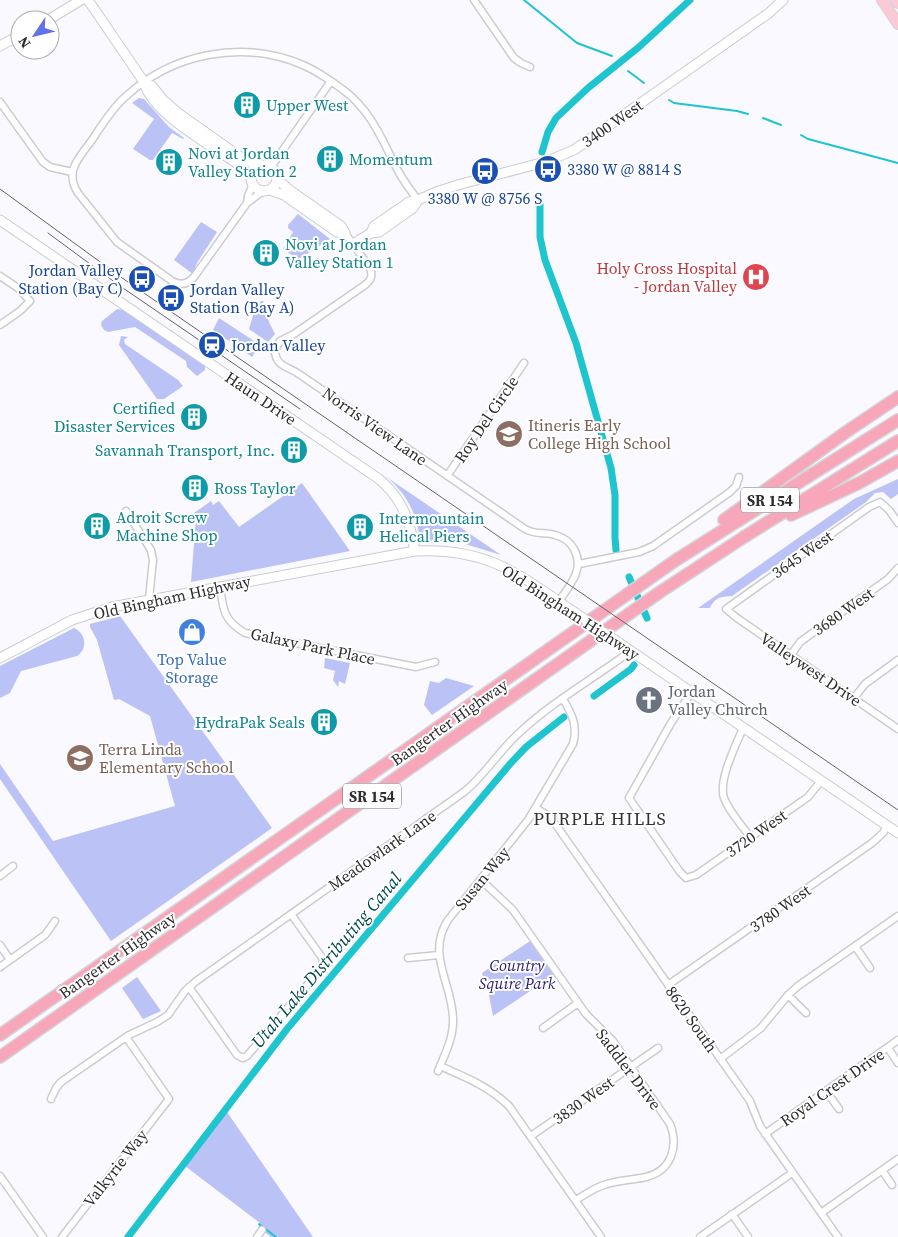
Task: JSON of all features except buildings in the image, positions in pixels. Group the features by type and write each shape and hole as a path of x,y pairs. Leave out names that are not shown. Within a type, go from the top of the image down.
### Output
{"highway":[{"path":"690,551 700,537 898,397"},
{"name":"Bangerter Highway","path":"0,1035 690,551 898,420"},
{"name":"Bangerter Highway","path":"0,1056 660,592 898,441"},
{"path":"744,537 859,483 898,461"}],"main road":[{"path":"882,0 898,24"}],"street":[{"path":"60,13 81,0"},
{"path":"88,0 144,82 146,90 165,113 240,165 255,187 284,195 337,232 345,233"},
{"path":"474,0 514,58 530,67"},
{"name":"3400 West","path":"354,244 370,233 379,232 413,208 418,200 436,192 545,162 574,150 769,12 783,0"},
{"path":"247,203 253,172 260,166 266,165 271,167 276,172 275,185 247,203 194,277 187,283 178,284 113,238 78,193 72,182 72,172 75,164 113,110 129,93 144,82 186,60 213,54 239,52 264,54 291,60 316,71 356,102 381,134 397,170 418,200"},
{"path":"271,167 331,81"},
{"path":"144,82 152,86 163,100 178,113 244,159 260,166"},
{"path":"0,102 43,162 50,167 72,172"},
{"path":"277,178 288,189 341,226 354,244"},
{"name":"Haun Drive","path":"0,220 380,479 397,497 405,510 410,524 415,551"},
{"name":"Norris View Lane","path":"354,244 370,268 372,276 367,283 351,295 294,334 280,341 275,350 276,360 282,366 299,374 528,530 534,533 566,539 574,548 579,564"},
{"path":"0,276 18,288 30,300 20,311 0,325"},
{"name":"Roy Del Circle","path":"447,476 524,363"},
{"path":"558,601 575,577 579,564 639,552 653,546 730,492 736,486 739,477"},
{"name":"3645 West","path":"726,609 869,507 880,502 889,510 898,523"},
{"path":"126,511 151,550 153,560 149,599"},
{"name":"Old Bingham Highway","path":"0,658 79,617 112,607 415,551 440,550 462,552 492,561 523,576 898,833"},
{"name":"3680 West","path":"791,655 800,642 888,579 898,568"},
{"name":"Galaxy Park Place","path":"220,586 224,611 228,620 245,633 416,667 435,662"},
{"name":"Valleywest Drive","path":"726,609 736,618 898,729"},
{"name":"Meadowlark Lane","path":"51,1099 59,1084 126,1037 168,1016 189,987 464,792 484,774 514,737 563,699 631,651"},
{"path":"854,698 864,684 898,660"},
{"name":"3720 West","path":"691,692 671,723 629,798 686,878 696,875 808,797 821,781"},
{"name":"Susan Way","path":"531,1136 501,1098 482,1086 439,1069 451,1036 453,1018 451,1000 439,955 439,942 445,925 536,808 573,744 575,724 573,716 563,699"},
{"path":"743,728 724,779 722,790 724,799 750,837"},
{"name":"8620 South","path":"536,808 547,815 556,826 750,1101 765,1134 838,1237"},
{"name":"3780 West","path":"668,985 872,843 883,833 887,826"},
{"path":"0,876 13,866"},
{"name":"Saddler Drive","path":"481,880 513,910 590,1019 613,1041 670,1124 674,1147 670,1160 665,1166 653,1175 604,1185 576,1200"},
{"path":"189,987 237,1055 243,1058 247,1056 319,971 323,962 321,956 291,914"},
{"path":"720,1059 761,1028 788,995 898,916"},
{"path":"0,967 45,935 55,921"},
{"path":"0,946 10,960"},
{"path":"855,946 870,968"},
{"path":"408,958 439,955"},
{"path":"788,995 806,1013"},
{"path":"543,1028 578,1003"},
{"name":"Valkyrie Way","path":"62,1237 169,1099 126,1037"},
{"name":"Royal Crest Drive","path":"765,1134 898,1040"},
{"name":"3830 West","path":"531,1136 658,1048"},
{"path":"888,1048 898,1062"},
{"path":"826,1091 839,1110"},
{"path":"531,1136 601,1237"},
{"path":"821,1213 898,1159"},
{"path":"882,1170 892,1185"},
{"path":"700,1237 792,1173"},
{"path":"0,1176 43,1237"},
{"path":"732,1214 748,1237"},
{"path":"257,1237 262,1230"}],"green space":[{"path":"139,98 144,99 169,127 184,138 172,133 153,160 133,149 154,119 132,103"},
{"path":"298,214 330,239 301,258 296,258 283,249 293,232 288,228 288,225"},
{"path":"201,222 217,232 197,263 193,274 174,260"},
{"path":"261,301 263,301 269,322 275,334 268,342 249,329 254,312"},
{"path":"117,309 125,310 205,364 205,370 197,376 187,367 186,361 135,327 108,332 104,330 101,325 102,321"},
{"path":"219,318 260,345 252,357 213,330"},
{"path":"121,336 128,337 124,340 125,344 178,380 183,386 164,399 157,399 119,345"},
{"path":"385,476 501,555 462,543 422,540 407,499"},
{"path":"898,479 898,494 891,499 883,492 875,493 866,502 732,596 719,598 710,608 698,608 854,499"},
{"path":"302,483 350,551 191,582 196,518 194,513 211,501 213,505 219,501 239,527"},
{"path":"120,616 272,828 111,941 0,779 0,764 53,841 175,806 150,716 119,699 114,700 97,640 90,627 90,624"},
{"path":"74,628 83,637 84,645 81,653 77,656 21,671 10,693 0,698 0,666"},
{"path":"325,658 350,663 345,684 339,681 338,687 333,680 335,671 324,668"},
{"path":"446,678 474,686 432,715 424,705 430,681 439,683"},
{"name":"Country Squire Park","path":"530,941 554,975 493,1016 482,973"},
{"path":"137,977 161,1011 143,1019 122,988"},
{"path":"227,1112 313,1237 271,1237 258,1227 260,1223 185,1166"}],"waterway":[{"path":"524,0 577,43 612,56"},
{"name":"Utah Lake Distributing Canal","path":"542,152 548,132 556,118 588,88 639,47 690,0"},
{"path":"628,71 644,83"},
{"path":"669,100 674,103 748,114"},
{"path":"763,118 781,125"},
{"path":"801,135 808,139 898,163"},
{"name":"Utah Lake Distributing Canal","path":"540,204 540,237 545,260 576,343 611,468 615,495 616,550"},
{"name":"Utah Lake Distributing Canal","path":"629,577 647,618"},
{"name":"Utah Lake Distributing Canal","path":"594,696 634,665"},
{"name":"Utah Lake Distributing Canal","path":"128,1237 287,1029 510,764 526,747 564,717"},
{"path":"259,1224 276,1237"}],"tram line":[{"path":"0,189 125,280 898,810"},
{"path":"48,233 120,286 300,409"}],"place":[{"name":"Upper West","path":"247,105"},
{"name":"Momentum","path":"330,159"},
{"name":"Novi at Jordan Valley Station 2","path":"169,162"},
{"name":"3380 W @ 8814 S","path":"548,169"},
{"name":"3380 W @ 8756 S","path":"485,171"},
{"name":"Novi at Jordan Valley Station 1","path":"266,253"},
{"name":"Holy Cross Hospital - Jordan Valley","path":"756,277"},
{"name":"Jordan Valley Station (Bay C)","path":"142,279"},
{"name":"Jordan Valley Station (Bay A)","path":"171,298"},
{"name":"Jordan Valley","path":"212,345"},
{"name":"Certified Disaster Services","path":"194,417"},
{"name":"Itineris Early College High School","path":"509,434"},
{"name":"Savannah Transport, Inc.","path":"294,450"},
{"name":"Ross Taylor","path":"195,488"},
{"name":"Adroit Screw Machine Shop","path":"97,526"},
{"name":"Intermountain Helical Piers","path":"360,527"},
{"name":"Top Value Storage","path":"192,632"},
{"name":"Jordan Valley Church","path":"649,700"},
{"name":"HydraPak Seals","path":"324,722"},
{"name":"Terra Linda Elementary School","path":"80,758"}],"district":[{"name":"PURPLE HILLS","path":"600,818"}]}
